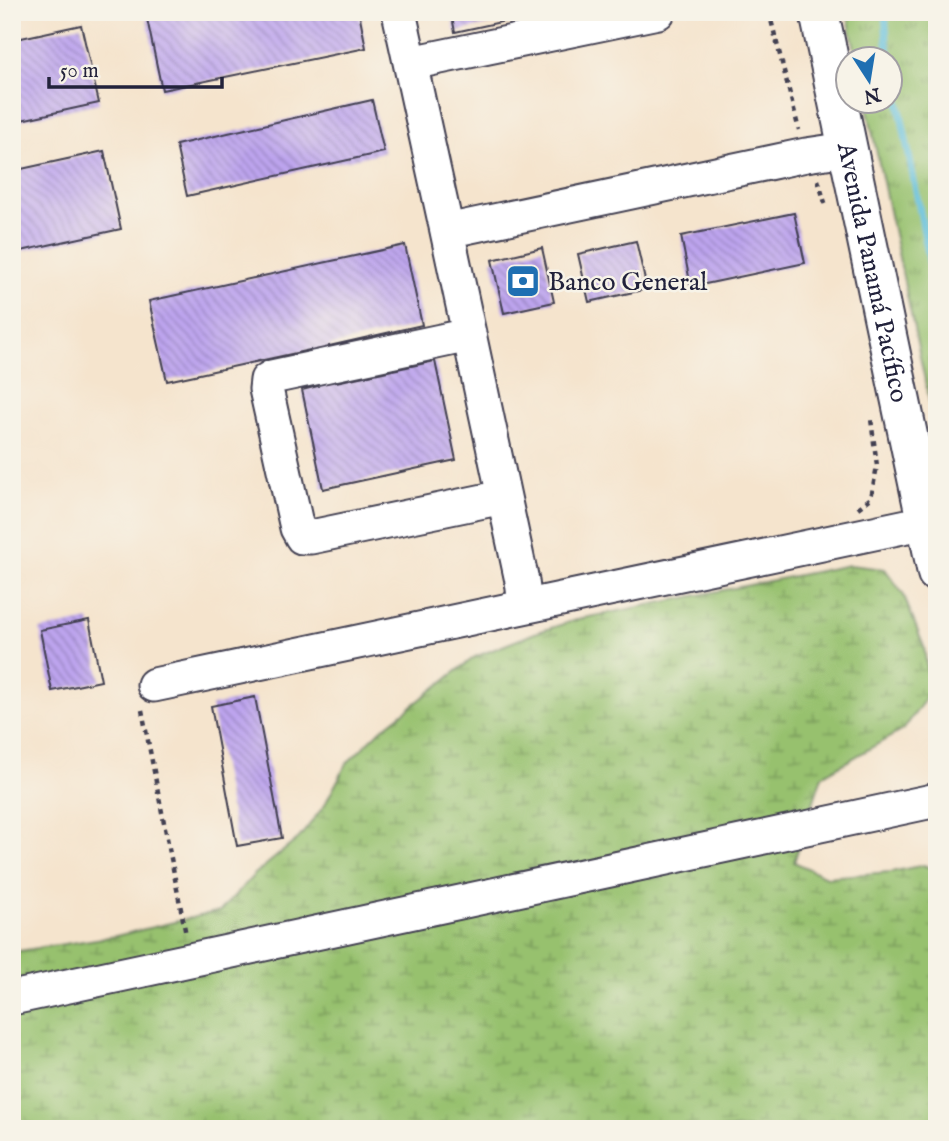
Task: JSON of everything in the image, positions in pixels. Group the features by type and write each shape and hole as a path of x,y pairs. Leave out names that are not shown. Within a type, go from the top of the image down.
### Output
{"main road":[{"name":"Avenida Panamá Pacífico","path":"819,12 937,573"}],"street":[{"path":"399,12 522,581 524,605"},
{"path":"411,63 658,12"},
{"path":"447,231 806,155 848,149"},
{"path":"469,335 272,377 267,380 266,389 297,528 302,537 503,497"},
{"path":"147,691 524,605 926,522"},
{"path":"12,998 937,800"}],"path":[{"path":"769,12 806,155 821,185 827,210"},
{"path":"845,510 858,508 872,498 877,466 870,414"},
{"path":"147,691 191,958"}],"green space":[{"path":"847,12 937,12 937,437 869,116 904,116 904,46 854,46"},
{"path":"849,565 885,569 903,594 924,647 930,692 904,729 822,776 794,862 826,877 891,872 924,865 937,871 937,1129 12,1129 12,952 116,936 220,911 255,874 299,838 324,806 347,763 381,730 475,657 579,619"}],"building":[{"path":"359,12 366,48 162,90 146,14"},
{"path":"451,12 541,12 542,13 455,32"},
{"path":"81,25 99,103 12,122 12,40"},
{"path":"372,100 384,152 187,196 176,145"},
{"path":"104,151 121,229 12,253 12,171"},
{"path":"794,213 805,263 691,287 681,236"},
{"path":"636,241 647,289 589,302 578,254"},
{"path":"405,245 422,325 329,346 336,382 435,361 456,460 323,489 302,390 318,386 310,350 167,381 149,301"},
{"name":"Banco General","path":"542,248 554,302 504,313 492,260"},
{"path":"89,620 101,681 52,691 40,630"},
{"path":"255,697 282,838 237,846 211,706"}],"waterway":[{"path":"885,12 887,42 937,299"}],"place":[{"name":"Banco General","path":"523,281"}]}
